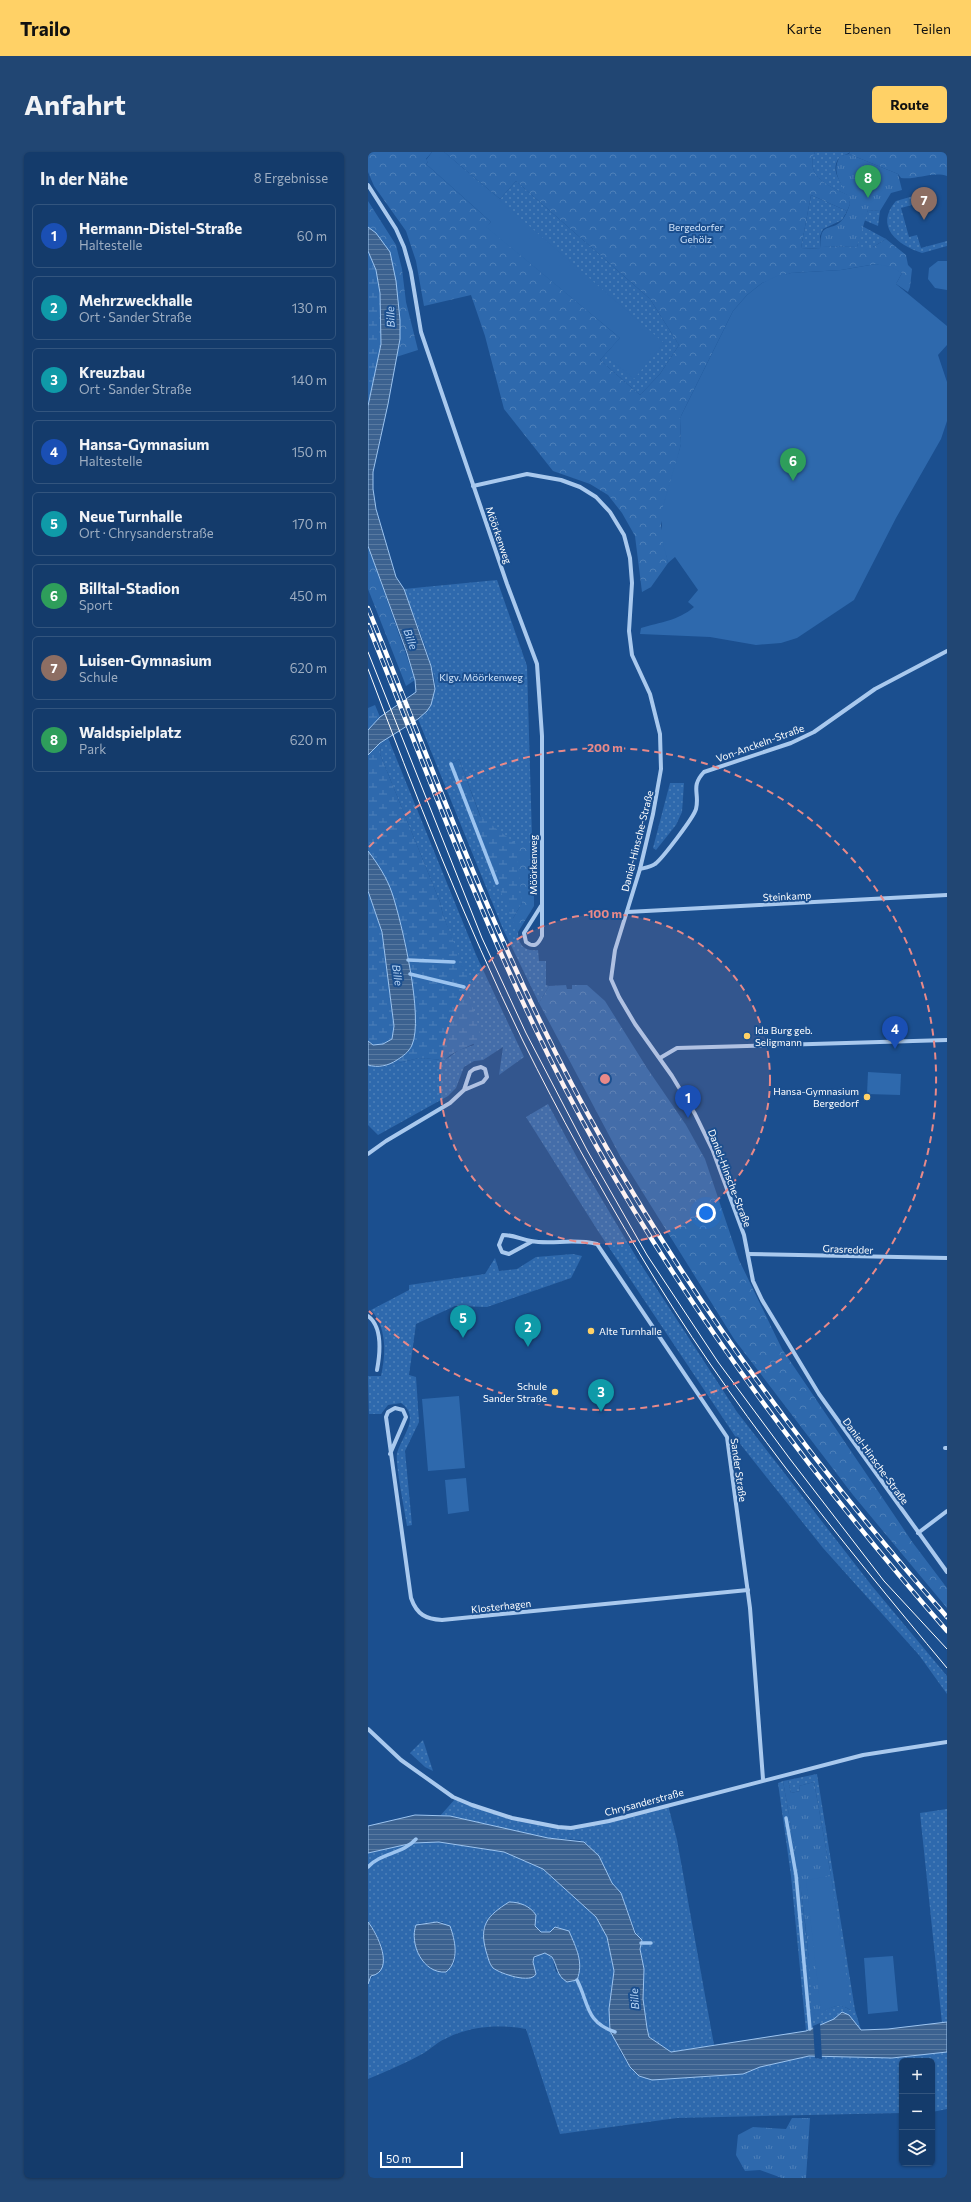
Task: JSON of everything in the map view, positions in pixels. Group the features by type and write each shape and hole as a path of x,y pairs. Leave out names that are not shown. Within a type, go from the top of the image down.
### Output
{"street":[{"name":"Möörkenweg","path":"368,184 396,229 404,247 411,272 420,332 537,664 542,736 542,936 535,945 526,942 524,934 541,906"},
{"name":"Daniel-Hinsche-Straße","path":"473,486 527,474 560,480 580,487 596,497 610,512 624,534 630,558 632,583 630,631 632,655 650,694 660,734 661,769 653,814 640,870 612,965 612,980 619,997 635,1024 660,1058 695,1114 713,1151 744,1235 756,1289 819,1394 947,1572"},
{"name":"Von-Anckeln-Straße","path":"640,870 654,865 692,818 696,808 697,778 704,772 791,743 814,732 875,689 947,651"},
{"name":"Steinkamp","path":"627,912 947,896"},
{"path":"660,1058 678,1048 947,1040"},
{"path":"368,1154 450,1103 464,1090 483,1082 487,1078 485,1068 474,1068 470,1072 464,1090"},
{"name":"Sander Straße","path":"531,1242 509,1254 502,1252 499,1245 504,1235 517,1236 531,1242 582,1240 597,1244 727,1437 748,1590 763,1779"},
{"name":"Grasredder","path":"748,1254 947,1258"},
{"path":"368,1316 376,1325 379,1342 380,1357 377,1370"},
{"name":"Klosterhagen","path":"390,1454 406,1418 403,1410 395,1408 388,1412 386,1416 390,1454 411,1598 414,1607 421,1615 429,1619 442,1620 748,1590"},
{"path":"918,1533 947,1512"},
{"name":"Chrysanderstraße","path":"368,1730 401,1760 453,1797 512,1818 571,1828 609,1821 763,1779 863,1755 947,1742"}],"green space":[{"name":"Bergedorfer Gehölz","path":"368,152 432,152 426,159 428,162 426,164 491,222 487,227 620,338 600,360 640,395 660,374 679,345 650,299 516,181 500,199 444,152 815,152 812,160 813,168 816,174 827,185 848,195 850,204 847,211 811,195 801,248 820,249 821,246 873,247 886,239 906,255 908,265 912,269 910,287 908,292 896,284 902,273 876,264 841,270 791,273 762,283 747,295 733,311 680,418 681,444 661,525 668,563 651,587 642,592 635,536 622,513 608,495 590,484 553,471 504,409 485,336 471,295 424,306 416,261 406,231 374,186 368,172"},
{"path":"432,152 444,152 500,199 516,181 650,299 679,345 660,374 640,395 600,360 620,338"},
{"path":"432,152 444,152 664,343 634,379 605,355 620,338 486,227 491,222 426,164 428,162 426,160"},
{"path":"815,152 850,152 839,158 835,168 836,173 848,195 827,185 816,174 813,168 812,160"},
{"path":"850,152 947,152 947,176 936,174 913,178 901,178 898,174 849,154"},
{"path":"849,154 898,174 902,190 891,193 880,211 868,210 857,247 821,246 821,238 824,230 839,223 843,219 850,204 837,175 836,169 840,156"},
{"path":"931,191 933,199 901,208 909,237 917,235 921,248 947,241 947,246 922,253 904,245 897,240 891,233 887,219 890,210 896,201"},
{"path":"811,195 847,211 842,220 823,229 820,236 821,249 801,248"},
{"path":"368,201 396,245 402,269 406,302 418,350 396,357 400,339 400,320 376,233 368,227"},
{"path":"868,210 880,211 878,226 864,220"},
{"path":"862,226 886,239 873,247 857,247"},
{"path":"368,251 376,267 380,294 381,350 377,375 368,406"},
{"path":"938,261 947,261 947,290 935,288 928,279 929,268"},
{"path":"876,264 892,267 902,273 896,284 947,326 947,345 938,355 947,382 947,421 941,439 896,518 854,600 797,638 781,643 756,645 710,637 640,634 641,628 675,618 688,612 694,607 688,602 698,590 675,557 668,563 662,539 662,510 681,444 680,418 733,311 747,295 762,283 777,276 791,273 841,270"},
{"path":"368,546 415,680 406,686 368,589"},
{"name":"Klgv. Möörkenweg","path":"497,580 527,666 534,906 511,898 459,759 451,764 518,932 519,941 526,949 538,950 539,961 546,961 546,985 549,986 539,1003 503,929 418,719 430,703 435,690 435,682 429,656 404,589"},
{"path":"375,705 380,717 368,730 368,708"},
{"path":"388,738 477,957 524,1057 499,1075 503,1047 483,1060 474,1061 464,1067 456,1088 448,1096 378,1135 368,1125 368,1065 382,1067 419,1058 445,1060 459,1050 474,1045 448,991 456,950 443,915 440,902 380,754 381,746"},
{"path":"388,738 381,746 380,754 440,902 443,915 467,976 468,991 481,1039 472,1045 453,1053 445,1060 419,1058 382,1067 394,1062 412,1045 414,1023 414,998 411,971 399,917 380,869 368,851 368,755 380,743"},
{"path":"459,759 480,816 516,844 522,903 512,920 451,764"},
{"path":"670,783 684,783 682,812 676,825 656,850 653,848"},
{"path":"516,844 532,845 534,906 518,932 512,920 522,903"},
{"path":"368,891 382,932 394,1026 392,1039 383,1044 373,1045 368,1041"},
{"path":"566,985 567,989 572,989 572,985 587,985 605,1001 647,1068 686,1125 705,1159 739,1260 782,1349 913,1543 947,1588 947,1608 853,1495 734,1339 620,1156 539,1003 549,986"},
{"path":"868,1072 901,1074 900,1095 867,1094"},
{"path":"548,1104 579,1161 638,1260 737,1412 872,1586 947,1676 947,1694 919,1655 823,1548 741,1445 598,1231 526,1117"},
{"path":"573,1254 582,1256 571,1278 487,1307 455,1306 416,1324 409,1375 416,1377 419,1422 405,1451 412,1525 407,1526 399,1477 397,1453 408,1427 410,1414 407,1408 401,1403 388,1405 381,1414 369,1414 368,1376 381,1376 384,1359 383,1333 371,1310 409,1290 409,1285 485,1274 495,1258 499,1271 517,1269 536,1257"},
{"path":"459,1396 465,1468 428,1471 422,1399"},
{"path":"466,1478 469,1511 448,1514 445,1480"},
{"path":"423,1740 433,1771 425,1767 410,1753"},
{"path":"817,1774 855,2010 861,2030 849,2015 806,2031 791,1876 778,1783 783,1781 799,1870 812,1986 821,2012 839,2006 843,2006 850,2010 831,1876 814,1782 799,1786 800,1791 791,1793 788,1780"},
{"path":"788,1780 791,1793 800,1791 799,1786 814,1782 831,1876 851,2010 845,2007 835,2006 823,2013 812,2016 806,1927 783,1781"},
{"path":"456,1798 503,1816 571,1828 609,1821 668,1805 677,1840 714,2045 671,2052 649,2037 643,2000 644,1969 638,1938 621,1893 612,1883 599,1856 580,1840 548,1838 450,1816 439,1817"},
{"path":"947,1809 947,2022 942,2023 920,1813"},
{"path":"439,1842 504,1852 543,1869 596,1917 607,1937 614,1971 609,2009 620,2052 630,2067 639,2076 652,2080 743,2074 760,2067 809,2056 892,2058 947,2052 947,2109 935,2111 935,2058 899,2058 899,2113 677,2118 560,2134 526,2029 516,2027 484,2027 464,2031 439,2042 417,2057 368,2079 368,1984 381,1967 383,1955 378,1937 368,1922 368,1853 413,1843","holes":["509,1902 527,1906 534,1923 541,1932 550,1932 553,1929 569,1931 578,1955 580,1967 577,1979 556,1972 552,1957 545,1953 538,1954 533,1961 536,1974 525,1979 512,1975 485,1945 483,1929 493,1915","443,1922 450,1931 454,1942 456,1952 454,1964 416,1936 415,1928 420,1923"]},
{"path":"831,1876 851,2010 843,2006 836,2006 821,2012 806,1880"},
{"path":"893,1956 898,2011 868,2014 864,1958"},
{"path":"792,2118 810,2118 806,2178 782,2178 760,2170 745,2171 736,2155 738,2135 753,2127 786,2129"}],"water":[{"name":"Bille","path":"368,227 376,233 390,252 396,281 400,320 400,339 373,472 373,489 376,509 396,577 404,589 431,666 435,689 431,705 427,711 418,719 380,743 368,755 368,730 380,717 416,692 415,680 407,653 368,546 368,406 381,344 380,293 376,270 368,251"},
{"name":"Bille","path":"368,851 379,866 390,887 406,947 414,993 415,1032 412,1045 404,1055 394,1062 379,1066 368,1065 368,1041 373,1045 383,1044 392,1039 394,1026 382,932 368,891"},
{"name":"Bille","path":"415,1815 450,1816 548,1838 584,1842 599,1856 612,1883 621,1893 635,1933 642,1940 640,1949 644,1969 643,1999 649,2037 671,2052 806,2031 834,2019 842,2012 849,2015 861,2030 888,2029 947,2022 947,2052 892,2058 809,2056 760,2067 743,2074 652,2080 639,2076 630,2067 610,2031 609,2009 614,1971 607,1937 596,1917 543,1869 504,1852 439,1842 413,1843 368,1853 368,1826"},
{"path":"509,1902 521,1904 531,1909 536,1915 535,1926 541,1932 550,1932 555,1927 569,1931 578,1955 580,1967 577,1980 567,1982 563,1979 559,1974 552,1957 545,1953 534,1957 533,1962 536,1974 533,1977 516,1977 502,1973 493,1968 490,1964 486,1951 484,1942 484,1928 490,1917"},
{"path":"368,1922 376,1934 382,1951 383,1960 382,1967 378,1973 371,1976 368,1984"},
{"path":"437,1922 450,1926 455,1944 455,1956 446,1972 431,1968 425,1963 416,1949 414,1941 416,1925"}],"pier":[{"path":"820,2023 822,2059 815,2058 813,2026"}],"waterway":[{"path":"451,764 497,883"},
{"path":"408,960 454,962"},
{"path":"410,974 464,987"},
{"path":"786,1818 796,1875 810,2029"},
{"path":"368,1867 373,1862 405,1848 416,1839"},
{"path":"641,1943 651,1943"},
{"path":"577,1980 589,2011 593,2017 605,2028 615,2032"}],"tram line":[{"path":"368,652 482,938 526,1033 587,1150 647,1255 718,1362 790,1459 884,1581 947,1649"},
{"path":"368,669 441,856 480,949 523,1041 551,1096 610,1203 675,1311 747,1416 825,1519 947,1668"}],"railway":[{"path":"368,608 472,868 516,970 581,1102 626,1181 673,1258 723,1333 776,1406 831,1478 947,1617"},
{"path":"368,625 468,877 511,977 575,1107 620,1187 668,1266 774,1417 888,1562 947,1631"}],"place":[{"name":"Waldspielplatz","path":"868,198"},
{"name":"Luisen-Gymnasium","path":"924,220"},
{"name":"Billtal-Stadion","path":"793,481"},
{"name":"Ida Burg geb. Seligmann","path":"747,1036"},
{"name":"Hansa-Gymnasium","path":"895,1049"},
{"name":"Hansa-Gymnasium Bergedorf","path":"867,1097"},
{"name":"Hermann-Distel-Straße","path":"688,1118"},
{"name":"Alte Turnhalle","path":"591,1331"},
{"name":"Neue Turnhalle","path":"463,1338"},
{"name":"Mehrzweckhalle","path":"528,1347"},
{"name":"Schule Sander Straße","path":"555,1392"},
{"name":"Kreuzbau","path":"601,1412"}]}
